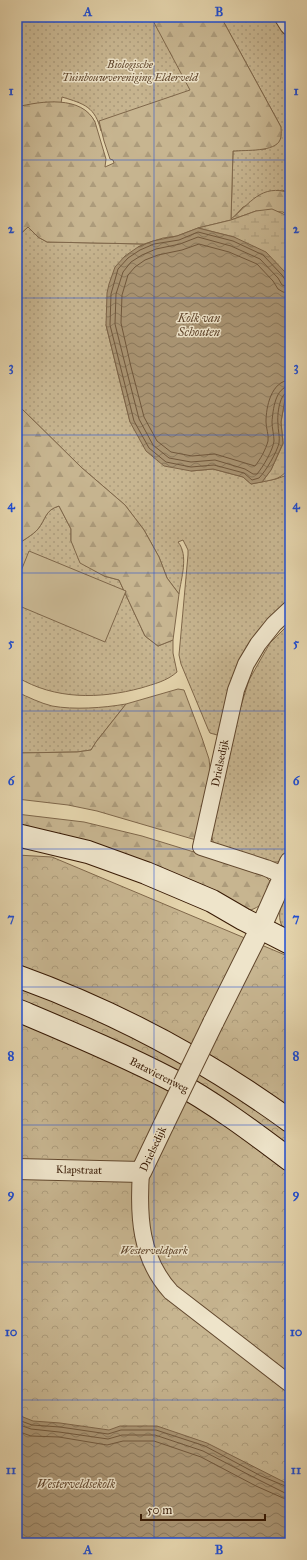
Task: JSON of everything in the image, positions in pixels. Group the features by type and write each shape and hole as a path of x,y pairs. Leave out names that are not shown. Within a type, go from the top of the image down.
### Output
{"main road":[{"path":"17,835 88,852 146,873 212,901 290,943"},
{"path":"17,976 99,1010 177,1047 222,1074 290,1121"},
{"name":"Batavierenweg","path":"17,1010 102,1046 172,1080 199,1096 290,1160"}],"street":[{"path":"285,17 290,25"},
{"name":"Drielsedijk","path":"290,610 274,624 258,644 246,664 236,690 201,848 287,869 261,927 141,1172 139,1204 142,1227 148,1253 156,1272 163,1283 183,1302 290,1384"},
{"name":"Klapstraat","path":"17,1169 141,1172"}],"green space":[{"name":"Biologische Tuinbouwvereniging Elderveld","path":"17,17 192,17 233,93 101,131 96,117 88,108 77,102 62,97 61,103 81,108 89,114 95,122 17,134"},
{"path":"151,17 221,17 281,127 280,140 272,147 260,150 233,151 231,219 257,197 271,191 290,193 290,217 283,212 256,211 231,220 198,228 177,236 163,238 144,244 47,242 38,237 28,227 17,237 17,107 37,103 60,102 81,107 89,113 95,122 106,159 105,167 114,163 113,160 110,159 99,121 190,90"},
{"path":"221,17 277,17 290,37 290,193 282,190 243,207 231,220 233,151 266,149 281,127"},
{"path":"272,209 290,217 290,282 285,272 234,237 198,228 231,220 256,211"},
{"path":"28,227 38,237 47,242 144,244 138,247 106,325 130,422 191,471 213,469 243,477 251,484 276,479 290,474 290,601 266,623 220,733 217,735 210,733 208,729 181,664 179,655 188,555 188,550 183,540 178,542 181,547 184,560 179,594 167,578 159,557 144,530 125,505 82,468 21,408 17,401 17,237"},
{"path":"290,393 290,467 278,478 262,482 271,470 283,444 281,422 285,399"},
{"path":"17,401 21,408 82,468 125,505 144,530 159,557 167,578 179,594 173,640 158,646 145,636 119,580 104,576 80,563 71,541 71,529 59,506 48,512 36,531 17,545"},
{"path":"59,506 71,529 71,541 104,576 119,580 145,636 158,646 173,640 173,653 177,672 169,678 125,692 78,695 47,690 32,685 17,677 17,545 36,531 48,512"},
{"path":"29,551 126,591 105,642 17,605 17,581"},
{"path":"290,623 290,848 281,862 270,862 214,845 211,834 240,709 249,680 270,643"},
{"path":"178,689 184,690 209,759 211,777 196,840 97,811 68,805 17,799 17,753 77,752 91,750 126,704"},
{"path":"17,692 52,706 70,708 108,707 126,704 91,750 77,752 17,753"},
{"path":"17,814 84,822 142,836 262,873 270,881 268,892 265,900 259,906 248,911 17,831"},
{"name":"Westerveldpark","path":"17,855 52,857 290,957 290,1543 17,1543"},
{"path":"290,889 290,935 285,930 280,920 280,909 285,892"}],"water":[{"name":"Kolk van Schouten","path":"198,228 234,237 266,252 285,272 290,282 290,393 285,399 281,422 283,443 271,470 262,482 251,484 243,477 213,469 191,471 164,466 146,451 130,422 106,325 107,293 109,284 115,267 125,256 138,247 153,241 177,236"},
{"name":"Westerveldsekolk","path":"17,1410 23,1417 33,1421 109,1430 120,1426 157,1426 207,1443 290,1485 290,1543 17,1543"}]}
